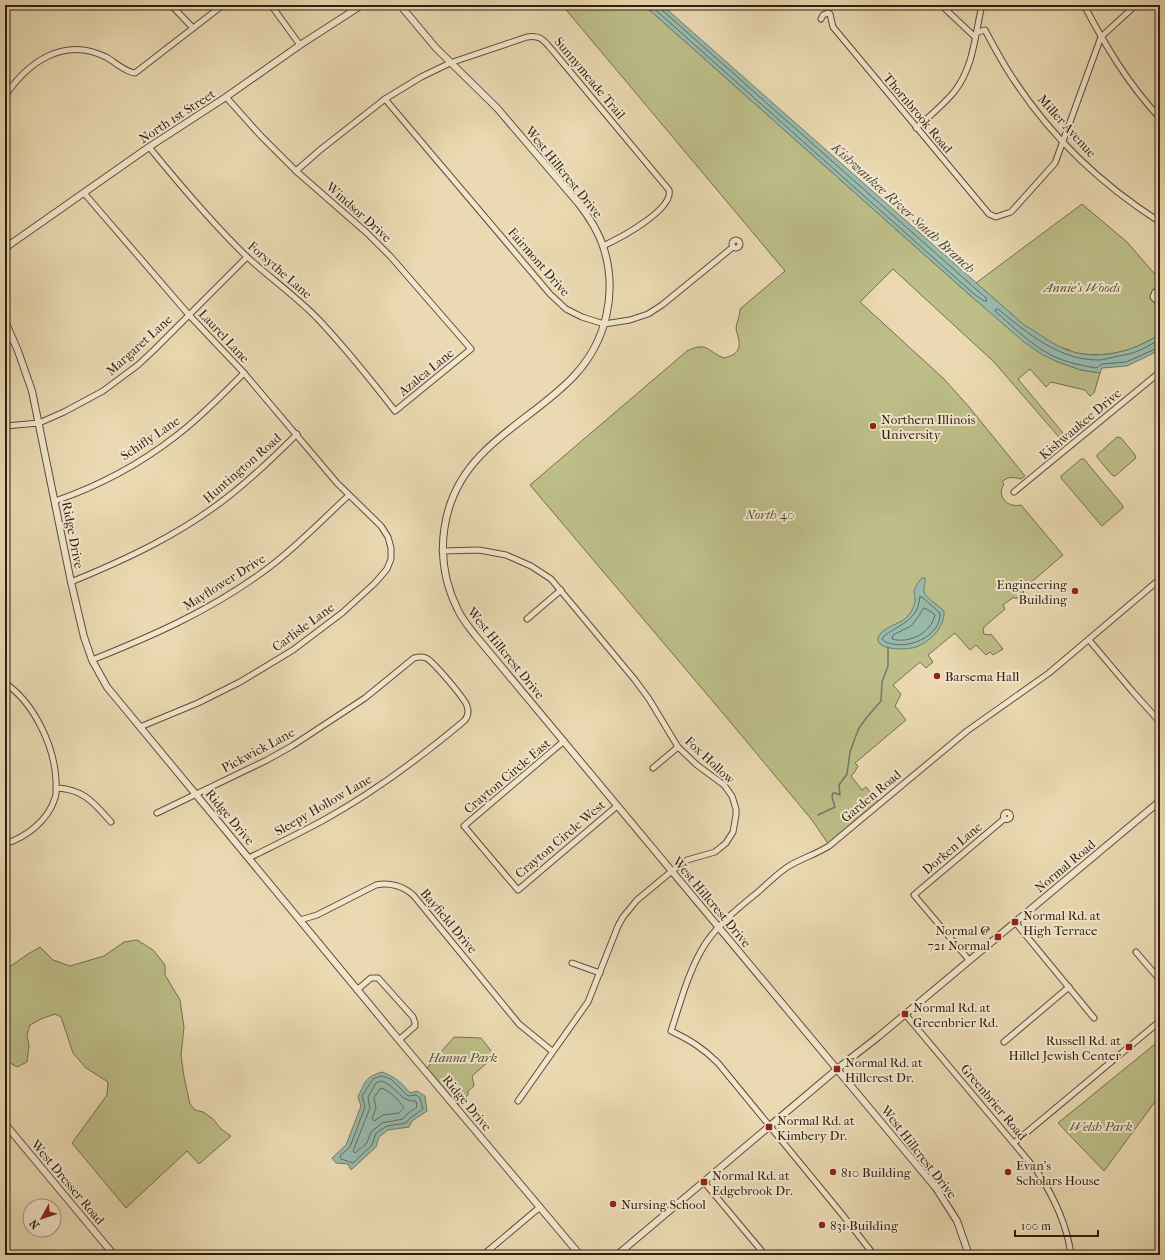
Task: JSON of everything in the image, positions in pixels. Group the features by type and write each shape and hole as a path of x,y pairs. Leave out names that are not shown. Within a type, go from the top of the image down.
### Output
{"street":[{"path":"171,5 193,28"},
{"path":"5,96 27,69 57,52 78,50 99,54 116,62 128,72 133,73 140,71 223,5"},
{"path":"271,5 300,46"},
{"name":"North 1st Street","path":"5,248 149,147 362,5"},
{"name":"West Hillcrest Drive","path":"400,5 450,63 497,108 589,217 603,246 608,266 610,286 608,306 604,324 592,352 575,375 480,456 457,487 448,510 443,534 442,551 447,584 461,615 475,635 941,1195 961,1231 968,1255"},
{"path":"941,5 976,35"},
{"path":"916,128 955,91 967,68 974,45 982,5"},
{"path":"1084,5 1101,37 1132,84 1160,118"},
{"path":"1063,143 1101,37 1136,5"},
{"name":"Thornbrook Road","path":"822,19 823,15 828,13 830,14 833,28 989,214 996,217 1011,212 1055,163 1063,143"},
{"name":"Miller Avenue","path":"976,35 985,30 1015,81 1032,105 1063,143 1111,188 1160,222"},
{"name":"Sunnymeade Trail","path":"296,171 385,98 421,77 450,63 533,36 540,38 553,51 662,180 670,194 666,203 629,232 603,246"},
{"name":"Windsor Drive","path":"226,97 260,136 296,171 367,233 391,257 472,349"},
{"name":"Fairmont Drive","path":"385,98 559,304 571,312 604,324 630,320 648,314 654,311 733,247"},
{"name":"Forsythe Lane","path":"149,147 194,202 223,234 319,320 348,352 395,411"},
{"name":"Laurel Lane","path":"84,192 189,315 244,373 349,495"},
{"name":"Margaret Lane","path":"5,426 39,423 81,404 114,383 154,350 247,257"},
{"path":"1160,290 1155,292 1153,297 1160,301"},
{"name":"Ridge Drive","path":"5,321 27,376 39,423 71,582 84,637 92,660 111,692 357,990 580,1255"},
{"path":"5,341 12,339"},
{"name":"Azalea Lane","path":"395,411 472,349"},
{"name":"Kishwaukee Drive","path":"1014,492 1160,372"},
{"name":"Schifly Lane","path":"55,501 102,482 161,447 201,415 244,373"},
{"name":"Huntington Road","path":"71,582 146,549 171,536 207,513 245,483 297,434"},
{"name":"Mayflower Drive","path":"92,660 151,637 206,609 222,599 279,559 349,495"},
{"name":"Carlisle Lane","path":"140,727 198,703 280,658 342,613 385,573 390,564 392,553 388,537 381,526 349,495"},
{"name":"Fox Hollow","path":"442,551 479,550 506,555 524,562 551,579 635,680 649,699 678,747 697,765 727,788 735,804 736,816 733,832 721,848 708,855 687,860 637,900 623,917 588,1002 518,1101"},
{"name":"Garden Road","path":"769,1127 709,1054 694,1042 671,1030 693,967 708,940 738,908 780,872 793,864 815,855 829,846 967,731 1022,693 1089,640 1160,580"},
{"path":"527,618 561,590"},
{"path":"1089,640 1160,722"},
{"name":"Pickwick Lane","path":"157,813 292,746 365,698 414,658 419,657 428,659 432,662 466,702 468,712 464,721 407,767"},
{"path":"5,683 24,701 47,739 54,760 56,788 55,798 51,807 39,823 22,837 5,844"},
{"name":"Crayton Circle East","path":"518,890 464,826 564,741"},
{"path":"654,768 678,747"},
{"name":"Sleepy Hollow Lane","path":"249,858 323,820 407,767"},
{"path":"56,788 72,790 87,797 97,805 111,822"},
{"name":"Normal Road","path":"617,1255 837,1069 1160,801"},
{"name":"Crayton Circle West","path":"518,890 617,806"},
{"name":"Dorken Lane","path":"969,960 914,895 1004,819"},
{"name":"Bayfield Drive","path":"300,920 317,915 376,886 386,884 404,888 414,896 519,1024 552,1051"},
{"path":"1015,922 1094,1018"},
{"path":"1136,952 1160,980"},
{"path":"572,963 600,973"},
{"path":"357,990 371,978 378,978 413,1017 416,1023 415,1026 399,1040"},
{"path":"1004,1042 1068,987"},
{"name":"Greenbrier Road","path":"905,1014 1037,1171 1054,1200 1066,1232 1071,1255"},
{"path":"1014,1143 1160,1021"},
{"name":"West Dresser Road","path":"5,1124 114,1255"},
{"path":"769,1127 874,1255"},
{"path":"704,1182 765,1255"},
{"path":"484,1255 540,1207"}],"green space":[{"name":"North 40","path":"562,5 644,5 972,297 1034,349 1058,362 1081,370 1100,373 1094,393 1090,396 1085,390 1051,382 1046,387 1030,369 1018,379 1068,439 1064,443 994,362 893,269 860,302 944,379 970,408 1025,476 1021,479 1013,477 1004,480 1002,482 1004,484 1001,493 1002,497 1012,505 1021,505 1063,555 1022,590 1024,592 1016,599 1014,597 1003,605 1005,609 984,627 984,634 991,634 1003,649 993,655 990,652 986,655 976,645 970,650 955,633 928,655 933,662 926,668 920,662 893,685 901,694 895,706 906,720 855,763 858,766 851,776 862,790 866,787 879,803 829,845 812,820 530,485 687,351 694,348 703,347 724,358 735,353 739,345 736,328 740,309 785,271"},
{"name":"Annie's Woods","path":"1082,204 1127,242 1160,280 1160,288 1155,289 1150,296 1154,302 1160,304 1160,334 1139,345 1118,352 1095,355 1072,352 1059,347 1024,325 976,283"},
{"path":"1117,437 1121,438 1136,458 1115,476 1112,475 1097,455"},
{"path":"1081,459 1084,459 1123,506 1123,508 1102,526 1061,478 1061,476"},
{"path":"137,940 153,950 165,965 165,975 180,1000 184,1027 181,1055 190,1104 195,1110 203,1112 213,1119 221,1129 231,1136 199,1164 187,1151 126,1208 72,1143 107,1095 108,1082 86,1068 73,1053 61,1017 55,1014 30,1025 27,1035 29,1046 27,1062 17,1067 5,1060 5,970 40,947 53,960 70,966 104,956 124,942"},
{"name":"Hanna Park","path":"454,1037 481,1038 495,1056 472,1076 474,1086 468,1091 468,1095 458,1105 427,1068"},
{"name":"Welsh Park","path":"1160,1040 1160,1095 1104,1171 1058,1123"}],"water":[{"path":"644,5 662,5 1024,325 1058,346 1084,354 1110,354 1123,351 1136,347 1160,334 1160,350 1127,366 1102,368 1100,373 1081,370 1043,355 1024,342 972,297"},
{"path":"922,578 925,578 925,594 944,611 942,623 931,638 916,647 900,649 882,645 879,642 879,635 886,629 905,619 912,610 915,603 914,591"},
{"path":"382,1072 398,1080 410,1093 417,1091 425,1096 427,1111 412,1121 409,1127 388,1130 379,1137 376,1147 351,1170 348,1164 336,1163 332,1158 346,1145 361,1106 358,1097 364,1084 372,1076"}],"waterway":[{"path":"818,815 835,807 832,797 833,793 840,795 839,785 847,774 850,752 859,728 881,701 882,682 888,666 888,647"}],"place":[{"name":"Northern Illinois University","path":"873,426"},
{"name":"Engineering Building","path":"1075,591"},
{"name":"Barsema Hall","path":"937,676"},
{"name":"Normal Rd. at High Terrace","path":"1015,922"},
{"name":"Normal @ 721 Normal","path":"998,937"},
{"name":"Normal Rd. at Greenbrier Rd.","path":"905,1014"},
{"name":"Russell Rd. at Hillel Jewish Center","path":"1129,1047"},
{"name":"Normal Rd. at Hillcrest Dr.","path":"837,1069"},
{"name":"Normal Rd. at Kimbery Dr.","path":"769,1127"},
{"name":"810 Building","path":"833,1172"},
{"name":"Evan's Scholars House","path":"1008,1172"},
{"name":"Normal Rd. at Edgebrook Dr.","path":"704,1182"},
{"name":"Nursing School","path":"613,1204"},
{"name":"831 Building","path":"822,1225"}],"water label":[{"name":"Kishwaukee River South Branch","path":"903,208"}]}
